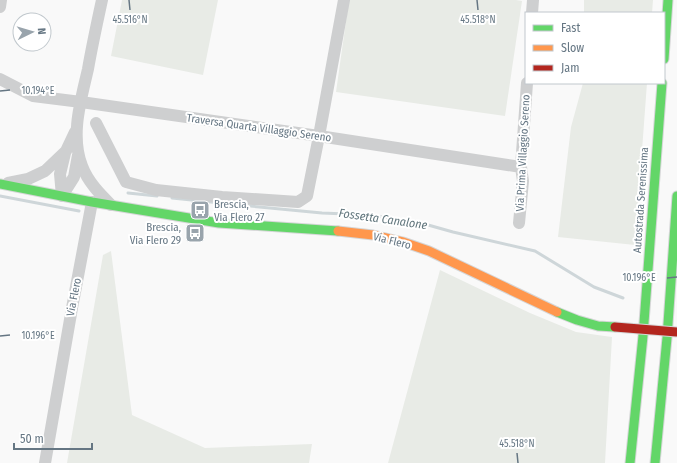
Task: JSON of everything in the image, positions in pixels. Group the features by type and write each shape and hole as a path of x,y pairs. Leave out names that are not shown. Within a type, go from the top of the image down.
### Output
{"main road":[{"path":"665,44 668,0"},
{"name":"Autostrada Serenissima","path":"630,463 643,336 662,84"},
{"name":"Via Flero","path":"1,184 112,206 219,223 346,232 373,235 396,240 429,251 560,314 578,320 598,326 677,332"},
{"path":"654,463 667,338 677,196"}],"street":[{"path":"0,7 1,0"},
{"path":"102,0 81,102 77,128 77,143 82,167 99,193 112,206"},
{"path":"96,123 126,182 156,190 298,202 307,196 344,0"},
{"path":"532,12 533,0"},
{"name":"Traversa Quarta Villaggio Sereno","path":"0,79 33,96 319,136 520,167"},
{"name":"Via Prima Villaggio Sereno","path":"519,223 523,181 520,167 527,84"},
{"path":"62,196 60,174 66,152 77,128"},
{"path":"1,184 28,179 45,171 66,152"},
{"path":"62,196 74,177 78,153"},
{"name":"Via Flero","path":"45,463 92,202"}],"shaded area":[{"path":"122,0 218,0 203,75 111,56"},
{"path":"349,0 522,1 505,116 336,92"},
{"path":"584,0 653,0 652,12 584,12"},
{"path":"583,84 647,84 635,245 558,237 571,127"},
{"path":"111,251 132,415 205,448 312,444 309,463 67,463 103,255"},
{"path":"440,270 530,313 576,332 612,337 605,463 388,463"}],"waterway":[{"name":"Fossetta Canalone","path":"128,193 157,196"},
{"name":"Fossetta Canalone","path":"0,196 79,211"},
{"name":"Fossetta Canalone","path":"172,198 322,213 370,215 421,223 535,251 594,287 623,298"}],"traffic: fast":[{"path":"665,44 668,0"},
{"path":"630,463 643,336 662,84"},
{"path":"0,184 92,202 219,223 338,231"},
{"path":"655,463 667,338 677,196"},
{"path":"557,312 598,326 615,327"}],"traffic: slow":[{"path":"338,231 373,235 403,242 429,251 557,312"}],"traffic: jam":[{"path":"615,327 677,332"}],"place":[{"name":"Brescia, Via Flero 27","path":"200,210"},
{"name":"Brescia, Via Flero 29","path":"195,233"}]}
